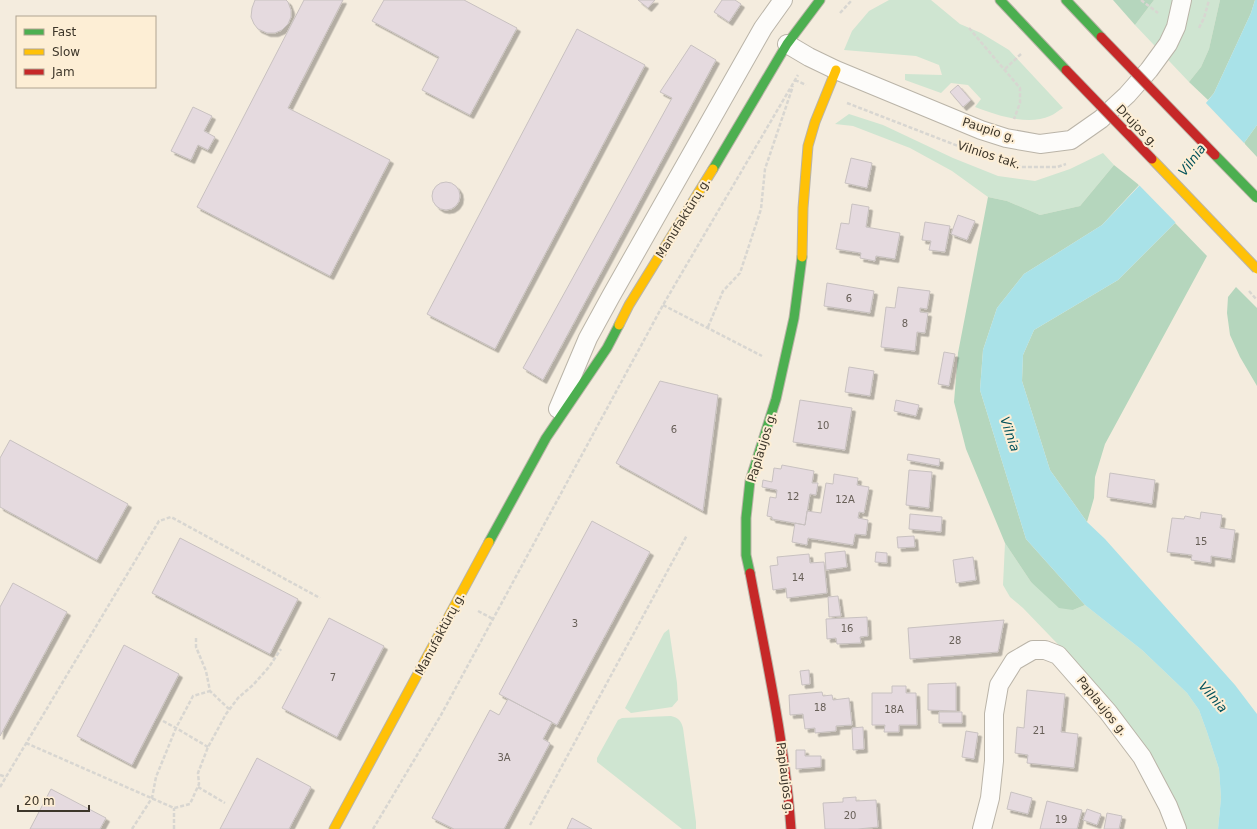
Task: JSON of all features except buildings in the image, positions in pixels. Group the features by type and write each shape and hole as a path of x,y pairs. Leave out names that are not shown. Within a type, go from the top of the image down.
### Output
{"street":[{"name":"Manufaktūrų g.","path":"546,438 588,338 763,28 783,0"},
{"name":"Manufaktūrų g.","path":"334,829 546,438 607,348 630,305 726,148 787,44 820,0"},
{"name":"Drujos g.","path":"1000,0 1257,269"},
{"path":"1066,0 1257,198"},
{"name":"Paupio g.","path":"787,44 836,70 981,130 1006,138 1040,144 1071,140 1101,119 1127,95 1149,70 1168,44 1176,27 1182,0"},
{"name":"Paplaujos g.","path":"791,829 788,789 774,700 746,556 746,518 750,481 776,399 794,318 802,254 802,208 808,146 815,122 836,70"},
{"name":"Paplaujos g.","path":"982,829 990,798 994,761 994,714 999,685 1014,661 1033,650 1045,650 1058,655 1108,712 1142,757 1168,806 1177,829"}],"path":[{"path":"1198,30 1204,18 1209,0"},
{"path":"969,28 1020,88 1020,103 1006,138"},
{"path":"1005,69 1021,54"},
{"path":"373,829 441,715 663,305 795,80"},
{"path":"708,327 723,291 740,273 761,209 765,169 795,80"},
{"name":"Vilnios tak.","path":"795,80 826,94 960,146"},
{"name":"Vilnios tak.","path":"996,159 1021,167 1057,167 1070,162"},
{"path":"663,305 783,367"},
{"path":"0,787 159,521 170,517 320,598"},
{"path":"530,825 686,534"},
{"path":"196,638 196,647 206,671 210,691 229,710"},
{"path":"26,743 174,808 190,804 200,784 198,773 208,747 229,710 238,698 261,676 281,649"},
{"path":"132,829 152,798 156,777 176,728 194,696 210,691"},
{"path":"163,721 208,747"},
{"path":"0,775 6,777"},
{"path":"198,787 225,803"},
{"path":"174,808 174,829"}],"green space":[{"path":"889,0 931,0 960,24 981,33 1009,50 1063,108 1052,115 1041,119 1022,120 1002,116 975,107 981,99 968,85 951,83 941,93 905,80 905,74 942,75 939,65 916,56 844,50 852,31 869,11"},
{"path":"1113,0 1154,0 1135,25"},
{"path":"1154,0 1220,0 1209,49 1201,67 1189,82 1135,25"},
{"path":"1220,0 1255,0 1251,13 1214,93 1208,100 1189,82 1201,67 1209,49"},
{"path":"849,114 883,125 953,158 998,176 1035,181 1070,169 1103,153 1114,165 1080,206 1040,215 1007,201 988,197 952,171 910,148 853,126 835,124"},
{"path":"1257,125 1257,157 1244,143"},
{"path":"1114,165 1139,185 1102,225 1024,274 997,308 983,350 980,390 1026,539 1085,605 1073,610 1059,608 1031,582 1005,543 966,449 954,402 958,353 988,197 1007,201 1040,215 1080,206"},
{"path":"1175,223 1207,256 1105,444 1095,477 1094,498 1087,522 1050,470 1022,381 1023,355 1034,330 1118,280"},
{"path":"1236,287 1257,308 1257,386 1240,357 1230,335 1227,313 1228,297"},
{"path":"1005,543 1031,582 1073,610 1085,605 1142,650 1187,693 1199,710 1219,769 1221,798 1218,829 1186,829 1184,820 1156,764 1121,717 1076,663 1023,608 1010,597 1003,585"},
{"path":"669,629 678,700 672,707 631,713 625,708 664,633"},
{"path":"671,716 679,720 683,728 696,829 682,829 597,762 597,758 618,720 622,718"}],"water":[{"name":"Vilnia","path":"1255,0 1257,0 1257,125 1244,143 1175,223 1118,280 1034,330 1023,355 1022,381 1050,470 1087,522 1105,539 1235,685 1257,714 1257,829 1218,829 1221,798 1219,769 1199,710 1187,693 1142,650 1085,605 1026,539 980,390 983,350 997,308 1024,274 1102,225 1140,185 1214,93 1251,13"}],"pier":[{"path":"1204,101 1245,144 1177,224 1138,184"}],"traffic: fast":[{"path":"713,169 787,44 820,0"},
{"path":"1000,0 1066,70"},
{"path":"1066,0 1101,37"},
{"path":"1215,155 1257,198"},
{"path":"750,573 746,555 746,518 750,481 776,399 794,318 802,257"},
{"path":"489,542 546,438 607,348 619,325"}],"traffic: slow":[{"path":"802,257 803,208 808,146 815,122 836,70"},
{"path":"1152,159 1257,269"},
{"path":"619,325 629,305 713,169"},
{"path":"334,829 489,542"}],"traffic: jam":[{"path":"1101,37 1215,155"},
{"path":"1066,70 1152,159"},
{"path":"750,573 780,733 791,829"}]}
